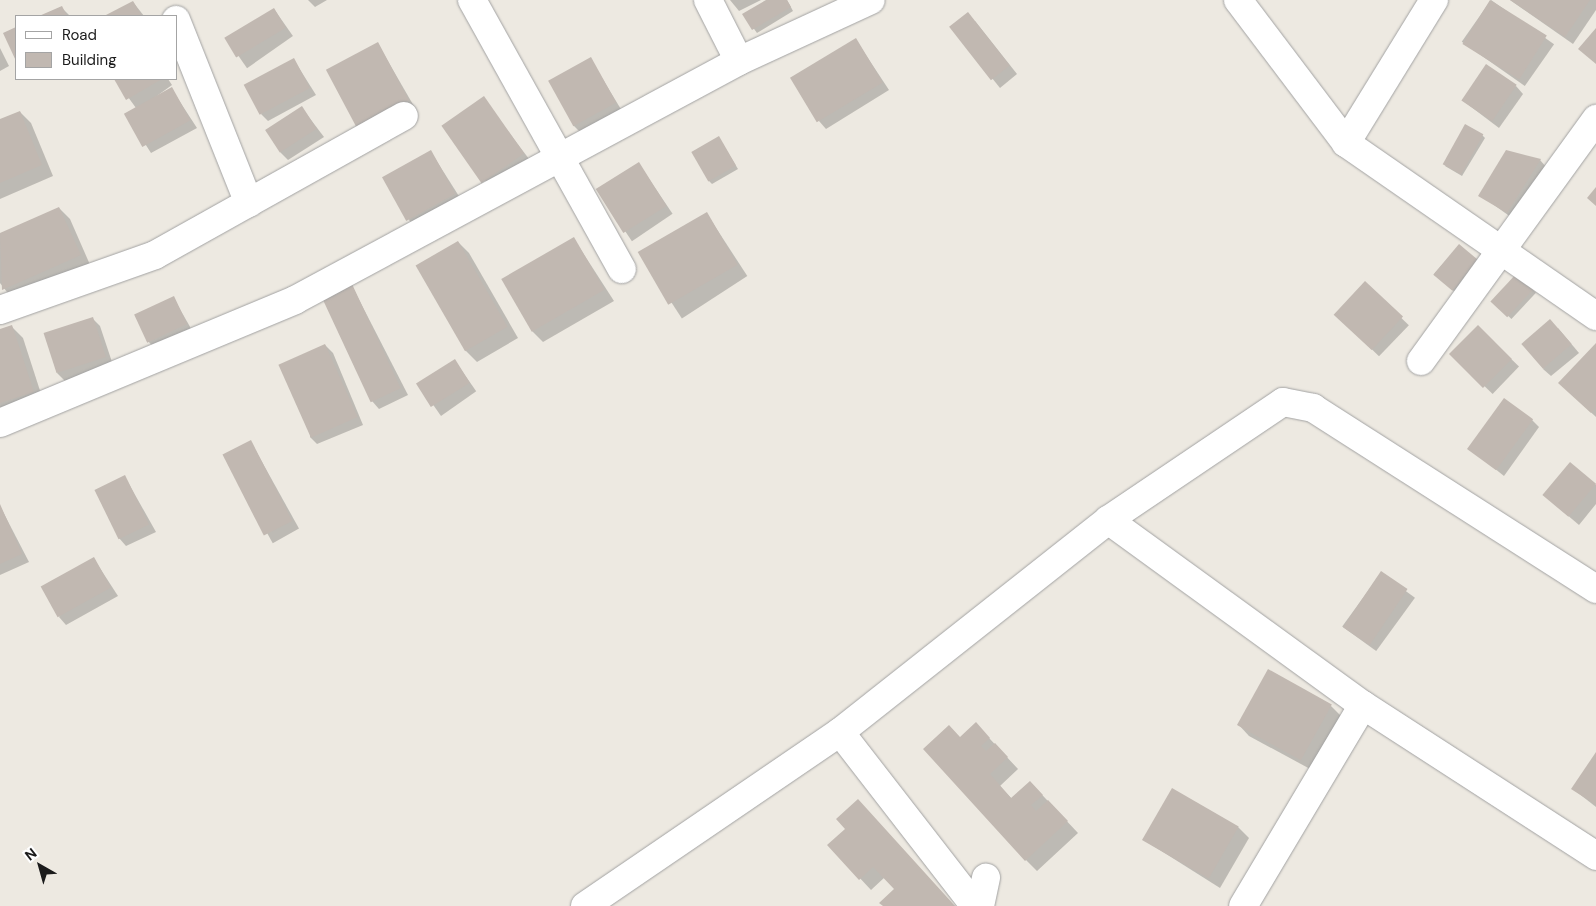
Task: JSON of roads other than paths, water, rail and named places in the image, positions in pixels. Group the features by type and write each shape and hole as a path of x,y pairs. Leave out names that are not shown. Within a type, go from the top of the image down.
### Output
{"street":[{"path":"168,0 175,15"},
{"path":"472,0 622,269"},
{"path":"708,0 739,61"},
{"path":"0,423 295,300 739,61 871,0"},
{"path":"1238,0 1346,143 1596,316"},
{"path":"1346,143 1434,0"},
{"path":"178,25 249,203"},
{"path":"0,310 155,255 404,116"},
{"path":"1421,362 1499,249 1596,119"},
{"path":"585,906 840,732 1108,520 1283,402 1313,408 1596,589"},
{"path":"1108,520 1363,705 1596,856"},
{"path":"1242,906 1363,705"},
{"path":"840,732 974,906"},
{"path":"980,906 986,878"}]}
